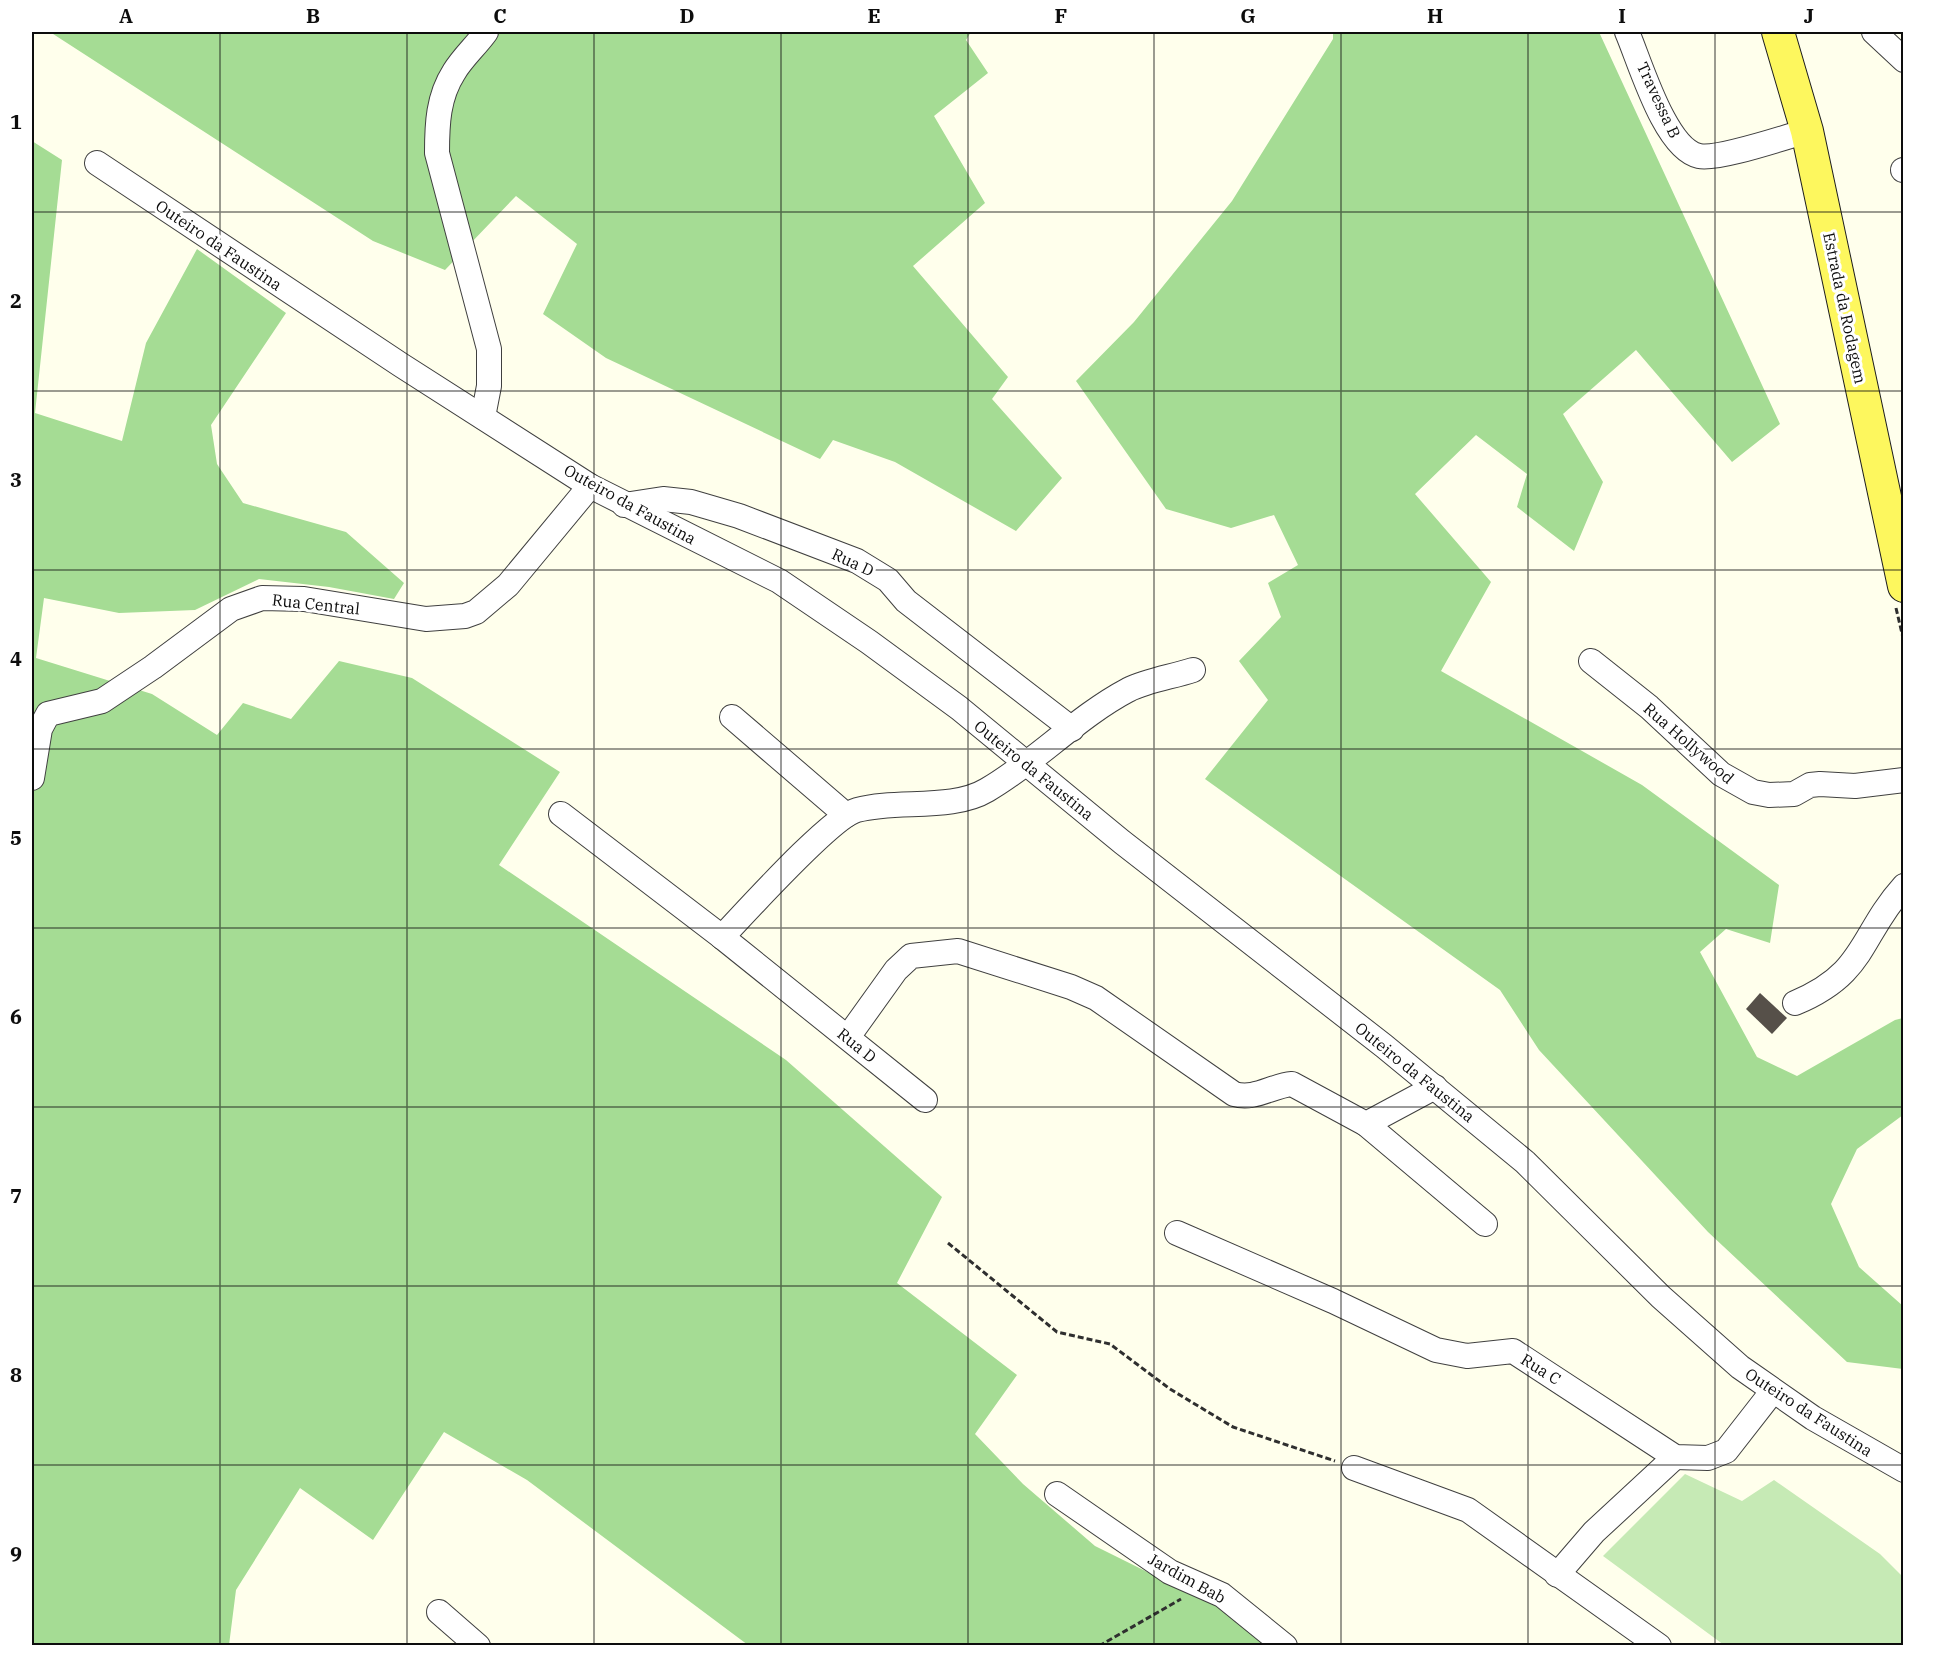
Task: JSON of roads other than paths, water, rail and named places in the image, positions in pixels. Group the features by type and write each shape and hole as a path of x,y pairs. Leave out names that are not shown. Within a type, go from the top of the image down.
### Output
{"main road":[{"name":"Estrada da Rodagem","path":"1778,32 1808,131 1904,586"}],"street":[{"path":"483,417 489,386 489,349 436,153 436,143 441,98 453,72 486,32"},
{"name":"Travessa B","path":"1627,32 1671,134 1690,153 1710,156 1808,131"},
{"path":"1874,32 1904,60"},
{"name":"Outeiro da Faustina","path":"97,163 590,486 779,581 869,642 1028,763 1122,842 1435,1087 1526,1162 1698,1331 1772,1392 1904,1470"},
{"name":"Rua Central","path":"32,778 42,720 48,714 102,701 231,609 248,602 262,598 304,599 426,619 465,616 476,612 508,585 590,486"},
{"name":"Rua D","path":"624,505 663,499 691,502 739,516 857,561 888,580 906,601 1072,729"},
{"name":"Rua Hollywood","path":"1591,661 1650,707 1721,774 1753,792 1769,795 1794,794 1810,785 1855,786 1904,780"},
{"path":"722,937 820,837 846,815 874,806 970,798 1028,763 1130,689 1193,670"},
{"path":"732,717 846,815"},
{"name":"Rua D","path":"561,814 722,937 925,1100"},
{"path":"1795,1003 1827,988 1850,968 1904,886"},
{"path":"848,1037 896,970 911,956 958,951 1071,987 1096,998 1234,1094 1244,1097 1280,1085 1292,1084 1366,1124 1485,1224"},
{"path":"1366,1124 1435,1087"},
{"name":"Rua C","path":"1177,1233 1333,1301 1436,1350 1467,1356 1513,1351 1675,1457"},
{"path":"1557,1575 1594,1532 1675,1457 1708,1458 1726,1451 1772,1392"},
{"path":"1354,1468 1468,1510 1659,1646"},
{"name":"Jardim Bab","path":"1057,1494 1170,1572 1222,1595 1285,1646"},
{"path":"439,1612 478,1646"}]}
